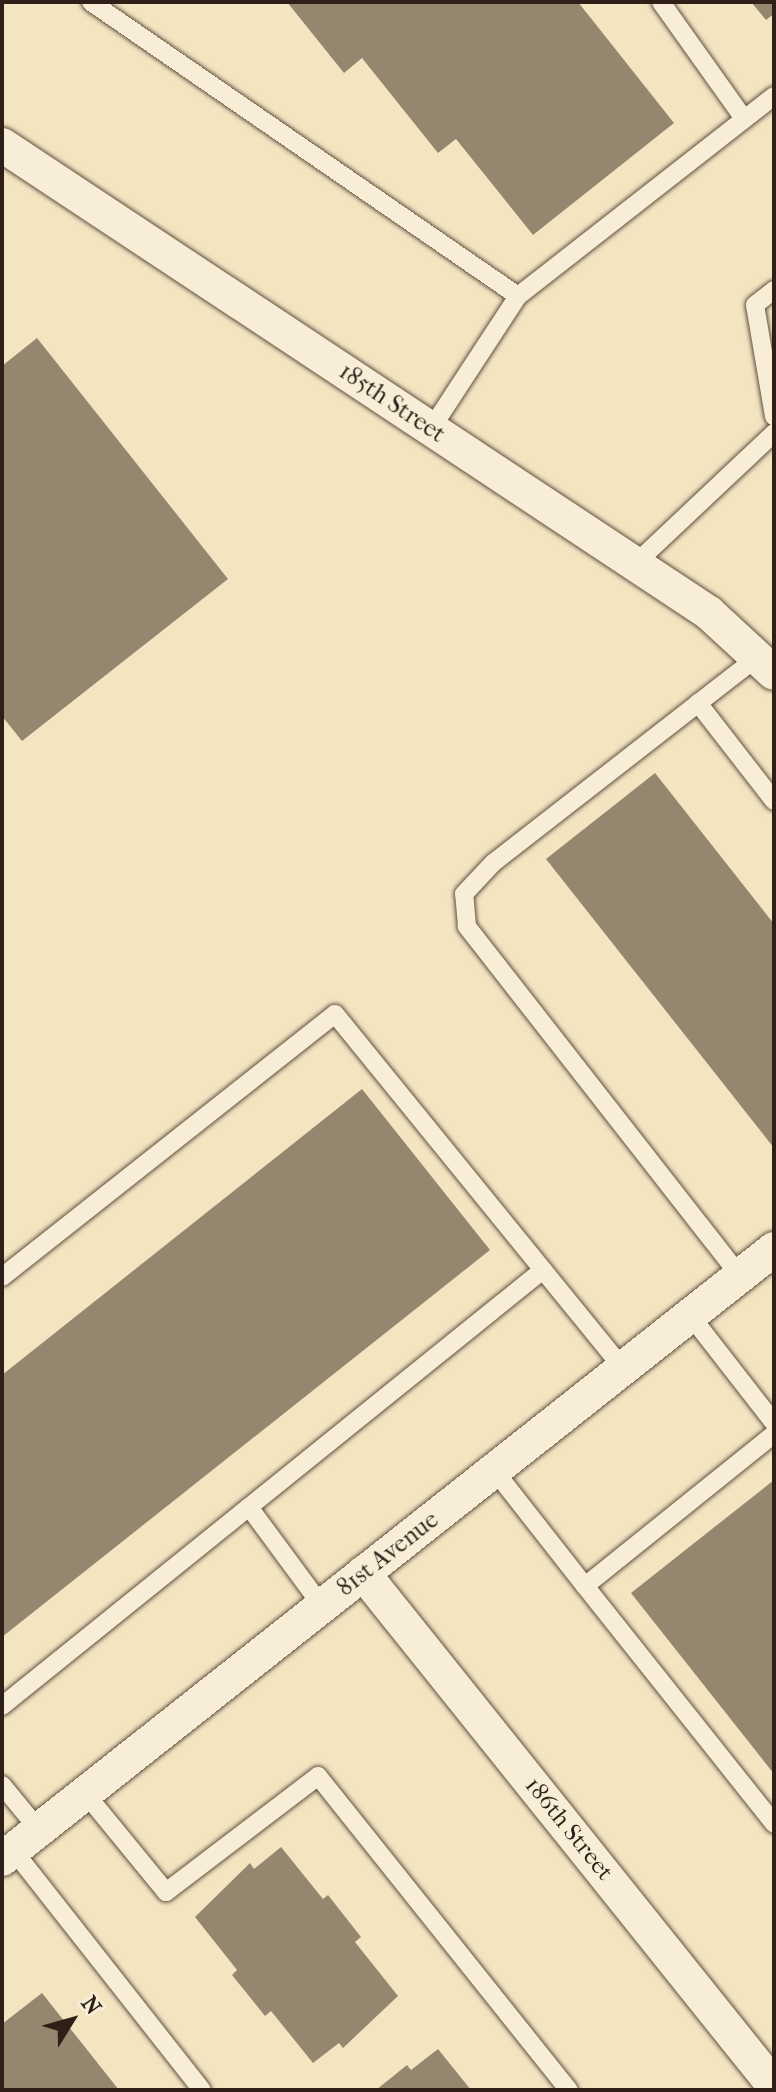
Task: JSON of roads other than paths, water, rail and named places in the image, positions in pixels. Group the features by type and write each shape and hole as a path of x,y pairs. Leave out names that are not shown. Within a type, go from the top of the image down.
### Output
{"street":[{"name":"185th Street","path":"2,146 709,613 769,665"},
{"name":"81st Avenue","path":"18,1846 774,1249"},
{"name":"186th Street","path":"363,1573 774,2086"}],"lane":[{"path":"91,2 518,296"},
{"path":"661,2 744,119"},
{"path":"431,429 518,296 774,96"},
{"path":"774,290 755,305 774,416"},
{"path":"635,564 774,433"},
{"path":"740,1276 467,926 464,894 493,863 698,703 769,665"},
{"path":"698,703 774,801"},
{"path":"2,1277 335,1014 623,1368"},
{"path":"2,1706 543,1270"},
{"path":"690,1315 774,1423"},
{"path":"585,1586 774,1434"},
{"path":"494,1470 774,1824"},
{"path":"249,1507 322,1606"},
{"path":"85,1793 166,1892 318,1776 569,2090"},
{"path":"2,1785 18,1846 202,2090"}]}
